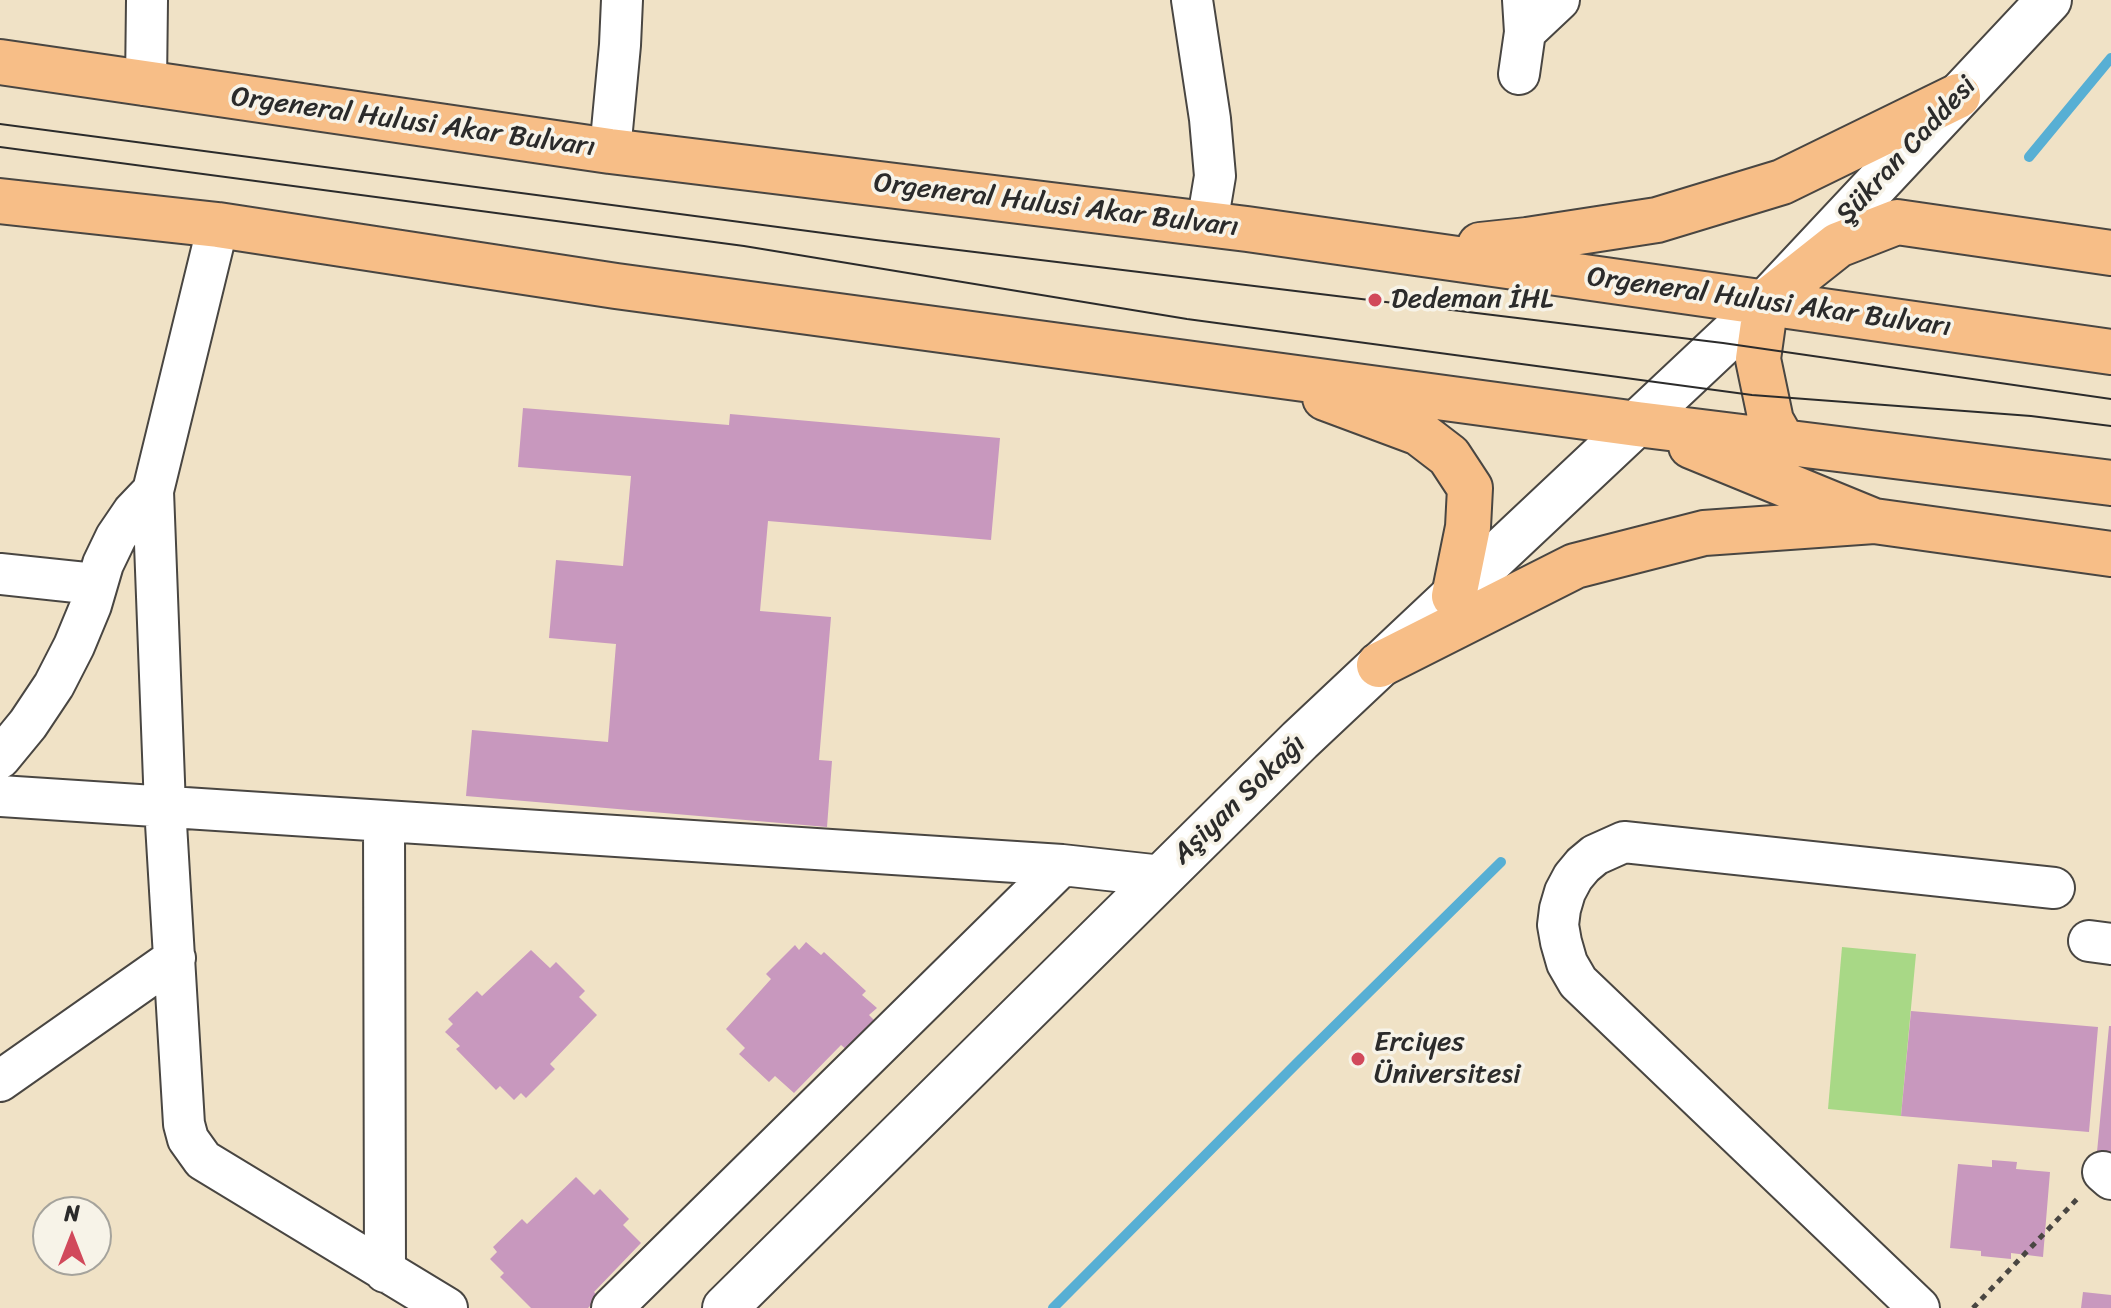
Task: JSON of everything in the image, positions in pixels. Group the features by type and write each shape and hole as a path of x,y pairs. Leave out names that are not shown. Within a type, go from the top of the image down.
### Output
{"main road":[{"name":"Orgeneral Hulusi Akar Bulvarı","path":"0,62 610,151 1411,251 2111,352"},
{"path":"1411,251 1527,240 1657,220 1782,182 1958,96"},
{"path":"0,201 218,225 616,286 1637,424 2111,483"},
{"path":"1783,442 1771,421 1758,359 1766,302 1838,245 1897,222 2111,253"},
{"path":"1256,371 1419,433 1449,456 1470,488 1468,527 1454,596"},
{"path":"1637,424 1874,521"},
{"path":"1379,665 1575,566 1704,533 1874,521 2111,554"}],"street":[{"path":"146,85 147,0"},
{"path":"610,151 622,0"},
{"path":"1192,0 1210,119 1215,176 1207,224"},
{"path":"1519,74 1524,16 1559,0"},
{"name":"Şükran Caddesi","path":"1766,302 2049,0"},
{"path":"218,225 153,491 165,807 184,1124 188,1139 203,1160 447,1308"},
{"name":"Aşiyan Sokağı","path":"725,1308 1300,740 1766,302"},
{"path":"0,758 54,685 80,632 91,605 95,584 116,537 133,512 153,491"},
{"path":"0,574 95,584"},
{"path":"0,796 1062,865 1162,876"},
{"path":"384,821 385,1272"},
{"path":"1919,1308 1578,982 1567,963 1558,925 1565,892 1583,865 1609,847 1624,842 2054,888"},
{"path":"612,1308 1062,865"},
{"path":"0,1081 175,958"}],"path":[{"path":"1973,1308 2107,1175"}],"green space":[{"path":"1842,947 1916,954 1901,1116 1828,1109"}],"building":[{"path":"523,408 729,425 730,414 1000,438 991,540 768,521 760,611 831,617 819,760 832,761 827,827 466,796 472,730 608,742 616,644 549,638 556,560 623,566 631,476 518,467"},
{"path":"806,942 821,955 824,952 866,991 862,995 877,1008 869,1015 874,1020 847,1050 841,1045 794,1093 775,1076 769,1082 739,1054 745,1048 726,1029 771,979 766,974 795,945 799,950"},
{"path":"531,950 550,968 556,962 585,991 579,997 597,1015 550,1064 555,1069 526,1098 521,1093 514,1100 500,1086 496,1090 456,1049 460,1046 445,1032 453,1024 448,1019 477,991 482,996"},
{"path":"1911,1011 2098,1027 2089,1132 1901,1116"},
{"path":"2111,1026 2111,1153 2097,1152"},
{"path":"1992,1160 2017,1162 2016,1169 2050,1172 2043,1257 2011,1253 2011,1259 1981,1256 1981,1251 1950,1248 1958,1164 1992,1167"},
{"path":"576,1177 594,1195 600,1189 629,1219 623,1225 641,1243 594,1292 599,1297 588,1308 531,1308 500,1277 504,1273 490,1259 497,1252 493,1247 522,1219 527,1224"},
{"path":"2083,1292 2111,1295 2111,1308 2081,1308"}],"waterway":[{"path":"2029,157 2111,58"},
{"path":"1053,1308 1501,862"}],"tram line":[{"path":"0,124 876,240 1723,343 2111,399"},
{"path":"0,147 744,246 1187,319 1752,395 2031,416 2111,426"}],"place":[{"name":"Dedeman İHL","path":"1375,300"},
{"name":"Erciyes Üniversitesi","path":"1358,1059"}]}
